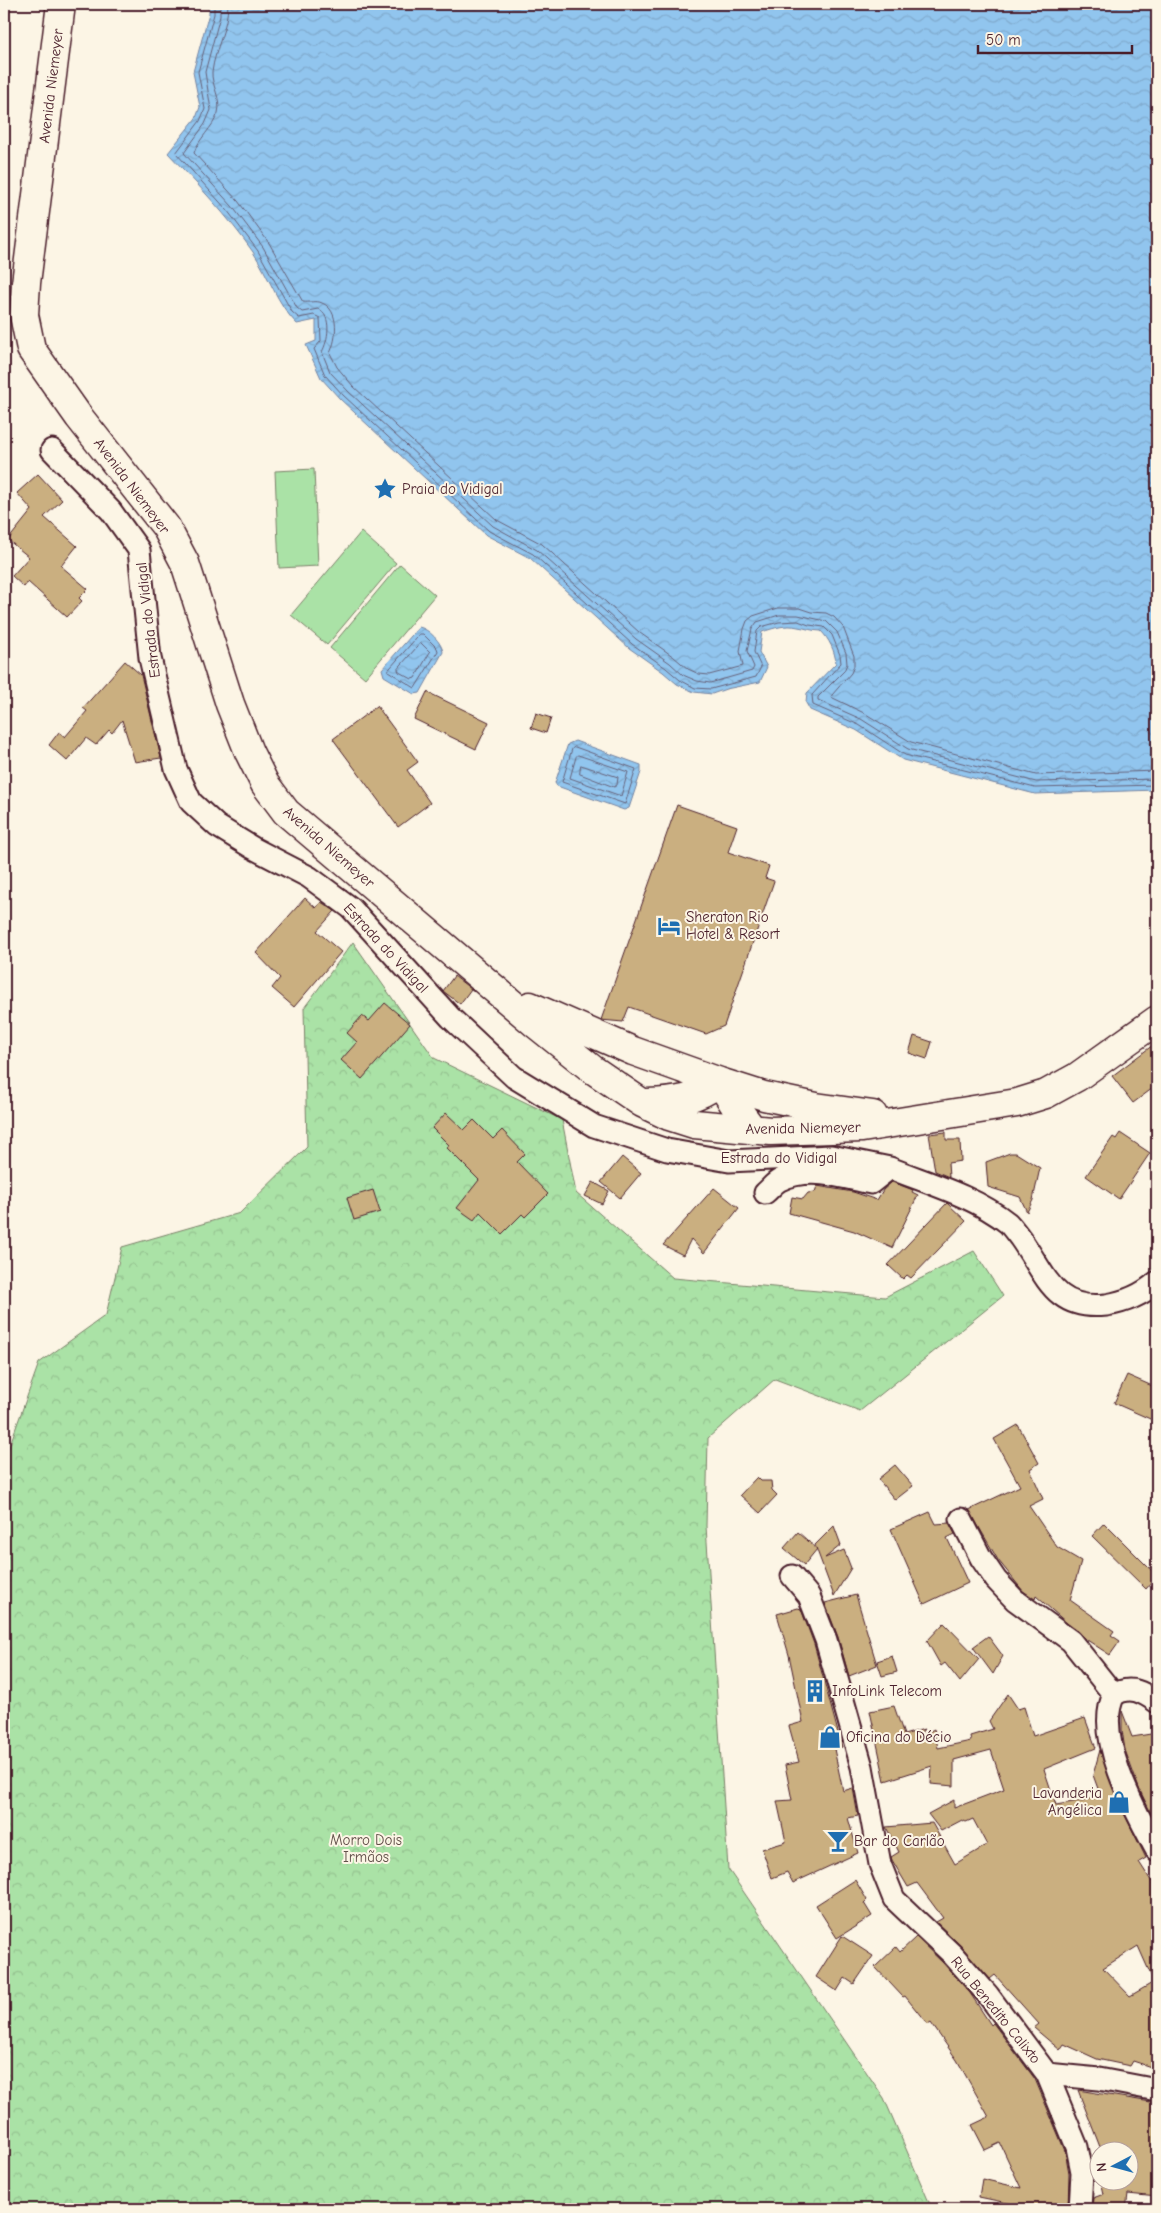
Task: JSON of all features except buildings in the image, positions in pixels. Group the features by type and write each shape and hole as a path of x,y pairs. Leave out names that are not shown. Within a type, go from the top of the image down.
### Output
{"main road":[{"name":"Avenida Niemeyer","path":"61,4 26,283 24,315 30,349 79,417 166,527 185,563 248,752 264,784 286,812 592,1069 642,1103 669,1116 694,1124 771,1131 862,1128 1017,1103 1046,1094 1090,1068 1157,1020"},
{"name":"Avenida Niemeyer","path":"495,988 555,1018 624,1048 764,1096 816,1107 915,1120"},
{"path":"642,1103 675,1102 691,1098 706,1092 720,1082 753,1130"}],"street":[{"name":"Estrada do Vidigal","path":"52,450 111,511 139,550 150,658 176,769 191,802 217,826 253,848 309,877 351,908 451,1018 514,1077 594,1126 667,1150 729,1160 831,1156 890,1168 967,1197 1010,1225 1046,1279 1062,1297 1077,1305 1092,1306 1122,1302 1147,1291 1157,1282"},
{"name":"Estrada do Vidigal","path":"765,1193 778,1181 795,1174 827,1174 871,1183 890,1168"},
{"path":"961,1519 981,1558 996,1580 1015,1600 1072,1641 1114,1695"},
{"name":"Rua Benedito Calixto","path":"792,1576 809,1596 826,1640 862,1767 880,1864 894,1899 952,1954 988,1995 1047,2074 1099,2079 1157,2090"},
{"path":"1157,1702 1139,1690 1124,1690 1114,1695 1108,1706 1108,1723 1114,1752 1130,1800 1157,1851"},
{"path":"1047,2074 1077,2147 1082,2172 1080,2209"}],"green space":[{"path":"314,469 318,566 279,568 275,471"},
{"path":"361,532 396,563 327,645 291,615"},
{"path":"400,564 435,595 365,678 330,648"},
{"name":"Morro Dois Irmãos","path":"353,942 434,1058 562,1120 576,1193 673,1278 885,1297 974,1251 1003,1296 860,1411 775,1379 708,1438 706,1526 728,1869 884,2098 932,2209 4,2209 4,1450 8,1450 39,1363 106,1315 122,1247 240,1213 307,1147 304,1008"}],"water":[{"path":"209,4 1157,4 1157,790 1035,794 903,760 856,730 810,710 806,703 807,693 836,663 831,646 821,631 784,626 762,632 759,652 767,667 760,682 712,694 694,692 677,684 629,648 530,558 486,535 340,399 321,378 306,345 316,341 316,320 297,324 284,308 253,252 212,201 168,153 196,118 200,107 193,72 209,13"},
{"path":"419,627 427,630 434,637 443,652 420,693 414,694 384,676 382,669"},
{"path":"575,741 641,765 641,772 629,808 624,810 557,786 555,783 568,744"}],"place":[{"name":"Praia do Vidigal","path":"385,489"},
{"name":"Sheraton Rio Hotel & Resort","path":"669,926"},
{"name":"InfoLink Telecom","path":"815,1691"},
{"name":"Oficina do Décio","path":"830,1737"},
{"name":"Lavanderia Angélica","path":"1119,1802"},
{"name":"Bar do Carlão","path":"838,1841"}]}
